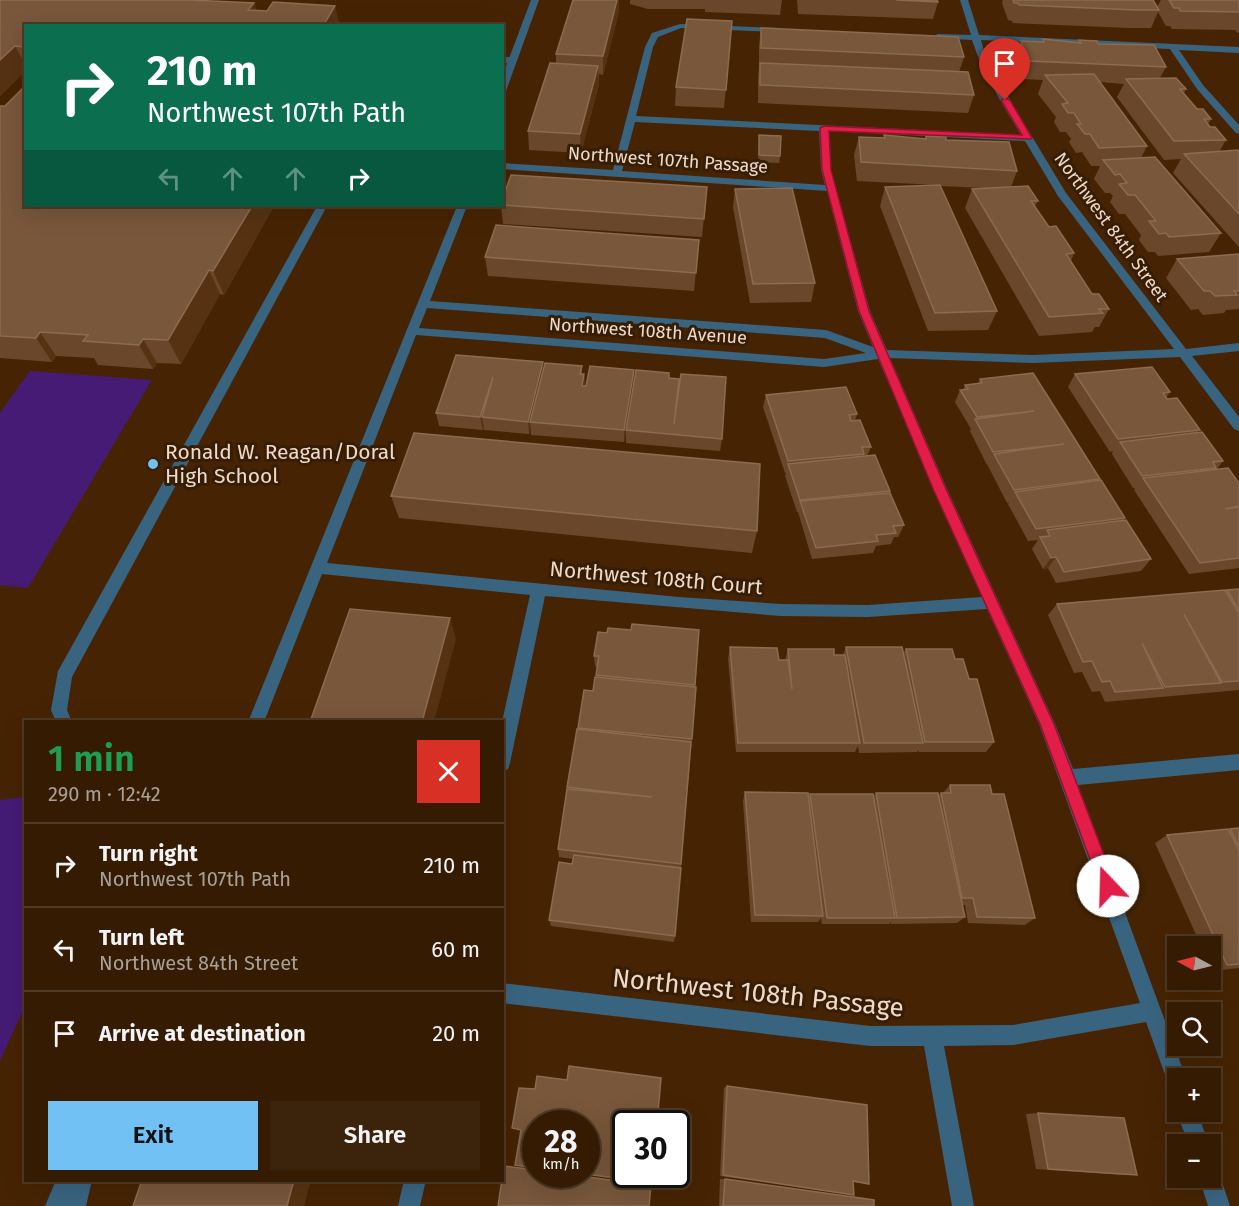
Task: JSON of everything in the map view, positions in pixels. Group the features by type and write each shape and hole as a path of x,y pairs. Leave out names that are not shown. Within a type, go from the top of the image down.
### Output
{"street":[{"path":"504,85 535,0"},
{"name":"Northwest 84th Street","path":"964,0 981,54 1062,194 1239,426"},
{"path":"617,173 649,46 655,35 680,26 790,30"},
{"path":"929,36 1239,50"},
{"path":"1173,47 1200,87 1225,109 1239,131"},
{"path":"504,60 513,60"},
{"path":"631,119 1028,138"},
{"path":"824,128 826,170 864,311 941,491 1047,724 1172,1068"},
{"name":"Northwest 107th Passage","path":"504,166 831,188"},
{"path":"63,720 59,710 63,676 321,207"},
{"path":"257,720 462,207"},
{"name":"Northwest 108th Avenue","path":"422,304 826,334 882,354"},
{"name":"Northwest 108th Avenue","path":"412,331 824,363 882,354 1033,359 1239,347"},
{"name":"Northwest 108th Court","path":"317,568 679,603 781,610 868,610 992,602"},
{"path":"504,754 539,590"},
{"path":"1067,778 1239,762"},
{"name":"Northwest 108th Passage","path":"504,993 870,1036 1013,1035 1152,1011"},
{"path":"932,1035 963,1206"},
{"path":"56,1206 67,1182"},
{"path":"75,1206 81,1182"},
{"path":"409,1206 415,1182"},
{"path":"1214,1188 1220,1206"}],"shaded area":[{"path":"30,371 152,380 28,588 0,585 0,413"},
{"path":"24,797 24,1008 0,1061 0,800"}],"building":[{"path":"0,0 191,0 254,3 248,10 267,11 273,2 335,6 324,24 24,24 24,47 15,46 0,60"},
{"path":"573,0 617,0 603,56 556,54"},
{"path":"896,0 937,0 938,2"},
{"path":"1013,0 1153,0 1159,10 1019,5"},
{"path":"1169,0 1239,0 1239,12 1180,11 1179,8 1174,8"},
{"path":"687,19 732,21 726,90 676,87"},
{"path":"761,28 958,37 964,57 761,48"},
{"path":"1043,39 1081,43 1079,40 1097,41 1098,44 1154,45 1166,67 1028,61 1021,41 1044,42"},
{"path":"550,63 598,66 580,134 528,131"},
{"path":"760,63 968,72 974,95 760,85"},
{"path":"1094,74 1147,146 1099,148 1090,134 1085,134 1077,124 1081,124 1074,113 1068,113 1062,104 1068,103 1045,75"},
{"path":"1176,78 1186,89 1180,89 1197,109 1203,109 1211,119 1204,119 1210,127 1215,127 1226,140 1174,141 1126,79"},
{"path":"24,88 24,207 251,207 213,271 209,270 168,340 143,339 139,345 83,341 88,335 40,332 36,338 0,336 0,106 5,106"},
{"path":"759,135 781,136 780,156 759,155"},
{"path":"884,135 1009,142 1017,171 861,162 859,137 885,138"},
{"path":"1238,150 1239,152 1239,214 1184,154"},
{"path":"1155,157 1221,233 1169,237 1166,233 1159,234 1149,221 1156,221 1135,195 1128,195 1119,184 1127,183 1120,174 1115,175 1103,160"},
{"path":"511,175 707,187 704,219 504,205 504,194"},
{"path":"940,185 997,311 935,313 885,187"},
{"path":"1028,186 1038,201 1031,201 1049,227 1056,226 1074,253 1066,254 1092,294 1099,294 1109,309 1099,309 1103,313 1049,317 972,189"},
{"path":"792,188 815,283 753,284 735,189"},
{"path":"496,225 699,240 696,273 485,257"},
{"path":"1239,254 1239,291 1234,291 1237,295 1215,296 1210,291 1204,291 1177,259"},
{"path":"456,355 543,362 528,422 482,417 493,377 480,417 436,413"},
{"path":"545,363 582,366 580,374 584,374 582,386 586,386 590,366 634,370 624,430 530,422"},
{"path":"1152,367 1170,392 1163,393 1167,399 1177,398 1200,430 1118,439 1075,374"},
{"path":"636,370 669,373 669,378 679,379 674,424 681,374 726,377 722,439 626,430"},
{"path":"1033,373 1100,479 1014,490 994,454 1064,444 993,452 975,419 1034,411 977,417 960,390 968,389 965,385 982,383 980,379"},
{"path":"846,387 857,414 849,415 851,421 860,420 871,447 862,447 864,454 788,461 766,395"},
{"path":"1202,432 1223,461 1213,462 1216,468 1142,476 1120,442"},
{"path":"414,433 760,464 757,531 391,496"},
{"path":"875,455 890,491 800,500 788,464"},
{"path":"1228,468 1239,483 1239,506 1225,509 1239,507 1239,558 1200,563 1143,478"},
{"path":"1101,480 1125,518 1036,529 1015,492"},
{"path":"890,493 904,525 893,526 896,533 876,535 878,541 816,548 800,501"},
{"path":"1126,520 1151,559 1064,572 1056,557 1051,558 1040,537 1050,536 1047,530"},
{"path":"1239,589 1239,610 1227,590"},
{"path":"1225,590 1239,613 1239,681 1222,682 1184,614 1221,683 1165,687 1142,643 1163,688 1115,692 1110,681 1102,682 1092,661 1083,662 1057,604"},
{"path":"350,609 450,618 423,720 311,720"},
{"path":"632,624 699,630 695,685 596,675 599,656 594,656 598,632 607,633 608,628 631,630"},
{"path":"730,647 777,648 779,660 788,660 792,689 788,649 834,649 834,655 845,655 860,743 738,743"},
{"path":"846,647 902,647 923,743 864,743"},
{"path":"906,649 952,649 955,659 963,659 969,679 977,679 994,742 925,742"},
{"path":"595,677 696,687 692,739 578,728 584,690 593,691"},
{"path":"577,729 691,742 681,864 558,849 567,789 652,797 567,787"},
{"path":"950,785 990,785 992,794 1004,794 1035,918 977,917 973,898 962,898 941,793 951,793"},
{"path":"745,792 808,793 823,916 755,915"},
{"path":"876,793 938,793 965,917 897,918"},
{"path":"810,794 873,794 895,918 827,918"},
{"path":"1239,828 1239,847 1230,829"},
{"path":"1228,829 1239,850 1239,964 1227,965 1221,952 1221,936 1214,936 1167,835"},
{"path":"574,855 681,868 675,936 549,920 559,862 572,864"},
{"path":"569,1066 661,1078 658,1110 612,1110 612,1178 600,1176 600,1110 522,1110 522,1166 515,1165 521,1130 512,1128 519,1088 535,1089 537,1076 567,1080"},
{"path":"727,1086 867,1105 869,1184 853,1181 854,1195 723,1175"},
{"path":"1038,1113 1124,1118 1137,1175 1048,1169"},
{"path":"504,1166 522,1168 522,1188 600,1188 600,1179 612,1180 612,1188 651,1188 649,1206 498,1206 502,1182 504,1182"},
{"path":"725,1179 874,1200 874,1206 723,1206"},
{"path":"141,1182 293,1182 287,1206 133,1206"}],"place":[{"name":"Ronald W. Reagan/Doral High School","path":"153,464"}],"route":[{"path":"1005,100 1028,138 824,128 826,170 864,311 941,491 1047,724 1108,886"}]}
